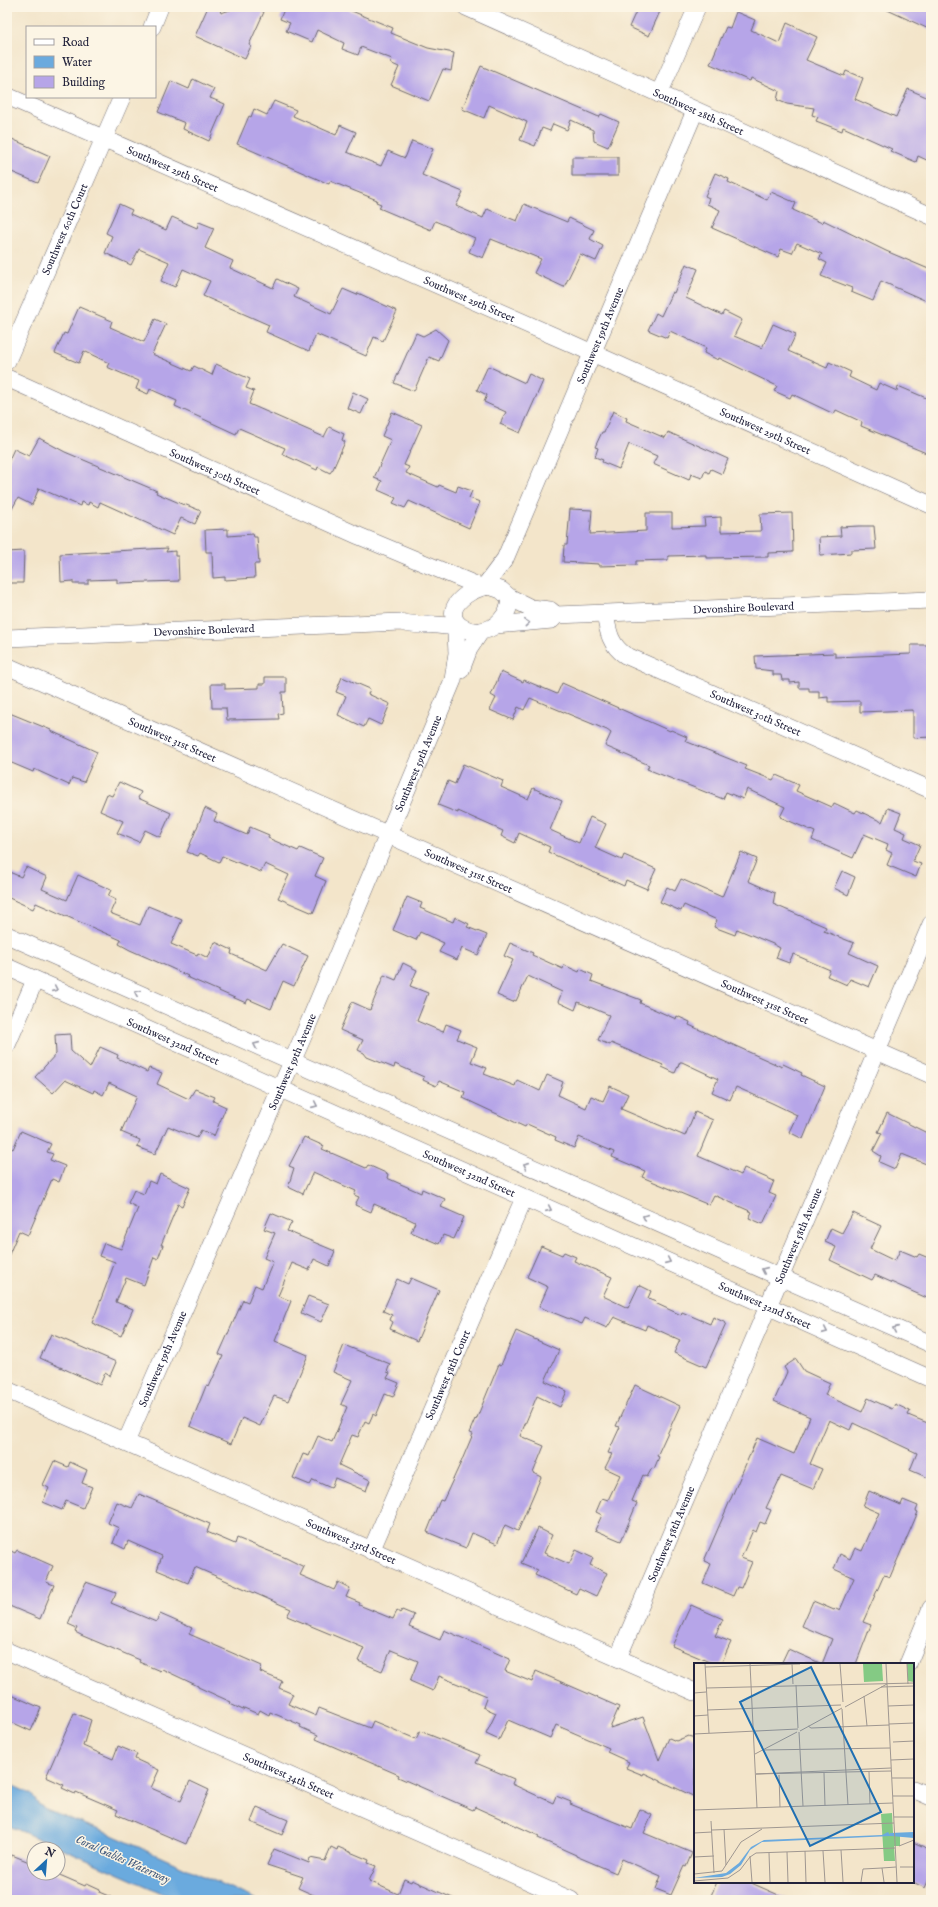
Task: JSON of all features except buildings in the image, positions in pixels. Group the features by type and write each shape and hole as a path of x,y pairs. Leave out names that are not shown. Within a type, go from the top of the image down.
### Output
{"street":[{"path":"152,26 160,7"},
{"name":"Southwest 28th Street","path":"466,7 931,216"},
{"path":"659,94 697,7"},
{"name":"Southwest 29th Street","path":"7,96 593,353 931,505"},
{"name":"Southwest 60th Court","path":"7,361 122,98"},
{"name":"Southwest 59th Avenue","path":"483,587 505,559 695,111"},
{"name":"Southwest 30th Street","path":"7,378 423,564 433,566 483,587"},
{"name":"Southwest 59th Avenue","path":"505,559 504,579 508,596"},
{"name":"Southwest 30th Street","path":"423,564 428,570 453,586 458,603"},
{"path":"483,587 495,588 508,596 510,604 507,610 488,628 469,631 459,626 454,615 458,603 469,593 483,587"},
{"name":"Devonshire Boulevard","path":"508,596 531,608 550,610 556,615 931,600"},
{"name":"Devonshire Boulevard","path":"401,622 409,618 438,614 458,603"},
{"name":"Southwest 30th Street","path":"605,614 611,639 618,650 625,655 931,790"},
{"name":"Devonshire Boulevard","path":"488,628 552,620 556,615"},
{"name":"Devonshire Boulevard","path":"7,638 401,622 411,626 431,624 449,627 459,626"},
{"name":"Southwest 59th Avenue","path":"126,1442 292,1061 387,834 454,680 457,653 456,634 459,626"},
{"name":"Southwest 59th Avenue","path":"454,680 459,675 469,649 488,628"},
{"name":"Southwest 31st Street","path":"7,666 876,1052 931,1075"},
{"name":"Southwest 58th Avenue","path":"618,1658 931,924"},
{"path":"7,935 931,1344"},
{"name":"Southwest 32nd Street","path":"7,967 931,1379"},
{"path":"7,1045 35,980"},
{"name":"Southwest 58th Court","path":"372,1551 524,1198"},
{"name":"Southwest 33rd Street","path":"7,1390 694,1692"},
{"path":"908,1663 931,1608"},
{"name":"Southwest 34th Street","path":"7,1651 571,1900"},
{"path":"914,1789 931,1797"}],"water":[{"name":"Coral Gables Waterway","path":"7,1783 31,1794 39,1805 46,1809 112,1835 257,1900 178,1900 66,1851 66,1841 43,1841 7,1825"}]}
